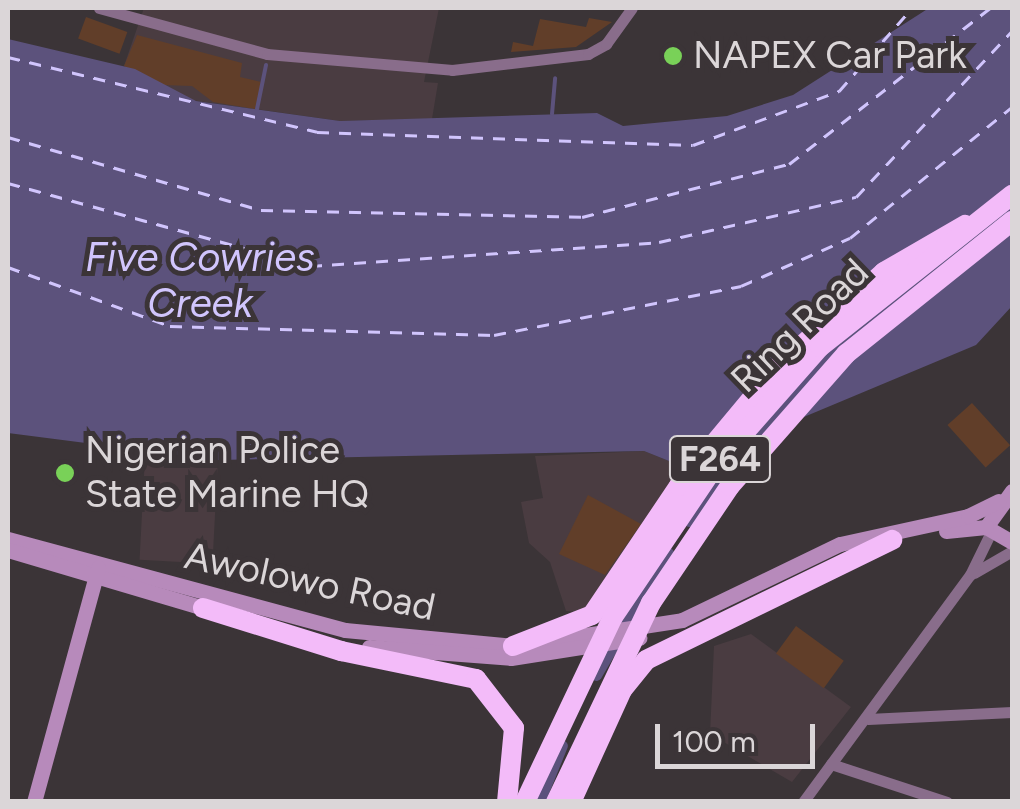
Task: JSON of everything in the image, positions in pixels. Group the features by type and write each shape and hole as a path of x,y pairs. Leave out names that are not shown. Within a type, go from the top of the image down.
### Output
{"highway":[{"name":"Ring Road","path":"525,802 613,617 684,506 820,347 966,225 1012,196"},
{"name":"Ring Road","path":"556,802 650,603 730,486 846,354 1012,221"},
{"path":"514,646 579,625 619,576 716,438 810,333 884,272 966,225"},
{"path":"571,802 638,668 658,651 762,608 892,540"},
{"path":"204,608 383,660 450,668 490,690 516,738 507,802"}],"main road":[{"name":"Awolowo Road","path":"649,632 719,607 840,544 968,516 1012,491"},
{"path":"998,501 988,530 1012,542"},
{"name":"Awolowo Road","path":"8,550 344,630 514,646 649,632 717,618 831,559 892,540 988,530"},
{"name":"Awolowo Road","path":"8,539 204,608 431,656 511,658 589,639"},
{"path":"34,802 98,570"}],"street":[{"path":"99,8 268,54 420,70 541,66 588,54 606,44 632,8"},
{"path":"803,802 868,719 970,575 988,530"},
{"path":"970,575 1012,550"},
{"path":"868,719 1012,712"},
{"path":"831,764 947,802"}],"shaded area":[{"path":"144,8 439,8 424,82 438,83 432,119 340,121 184,99 124,66"},
{"path":"86,17 127,32 119,54 78,39"},
{"path":"589,18 612,22 576,47 511,52 513,42 533,46 540,19 586,27"},
{"path":"137,35 242,63 240,77 261,82 255,109 213,102 192,86 162,85 124,66"},
{"path":"972,403 1010,445 986,467 947,425"},
{"path":"644,451 684,467 589,613 566,611 550,562 529,543 521,502 543,498 535,456"},
{"path":"145,456 218,460 212,564 140,560"},
{"path":"588,495 641,524 605,575 559,554"},
{"path":"796,626 844,661 824,688 776,654"},
{"path":"751,634 851,707 792,782 710,734 714,646"}],"water":[{"name":"Five Cowries Creek","path":"929,8 1012,8 1012,306 976,345 684,467 644,451 218,460 8,433 8,39 135,69 196,101 340,121 597,113 623,126 727,116 793,95"}],"waterway":[{"path":"257,109 266,65"},
{"path":"552,114 555,78"},
{"path":"689,521 763,428"},
{"path":"596,675 668,553"},
{"path":"539,802 562,745"}],"ferry route":[{"path":"8,57 317,132 693,145 839,91 912,8"},
{"path":"8,137 261,210 582,217 789,164 990,8"},
{"path":"8,183 310,266 659,242 856,197 1012,31"},
{"path":"8,267 170,326 494,335 741,286 850,238 1012,107"}],"place":[{"name":"NAPEX Car Park","path":"673,56"},
{"name":"Nigerian Police State Marine HQ","path":"65,473"}]}
